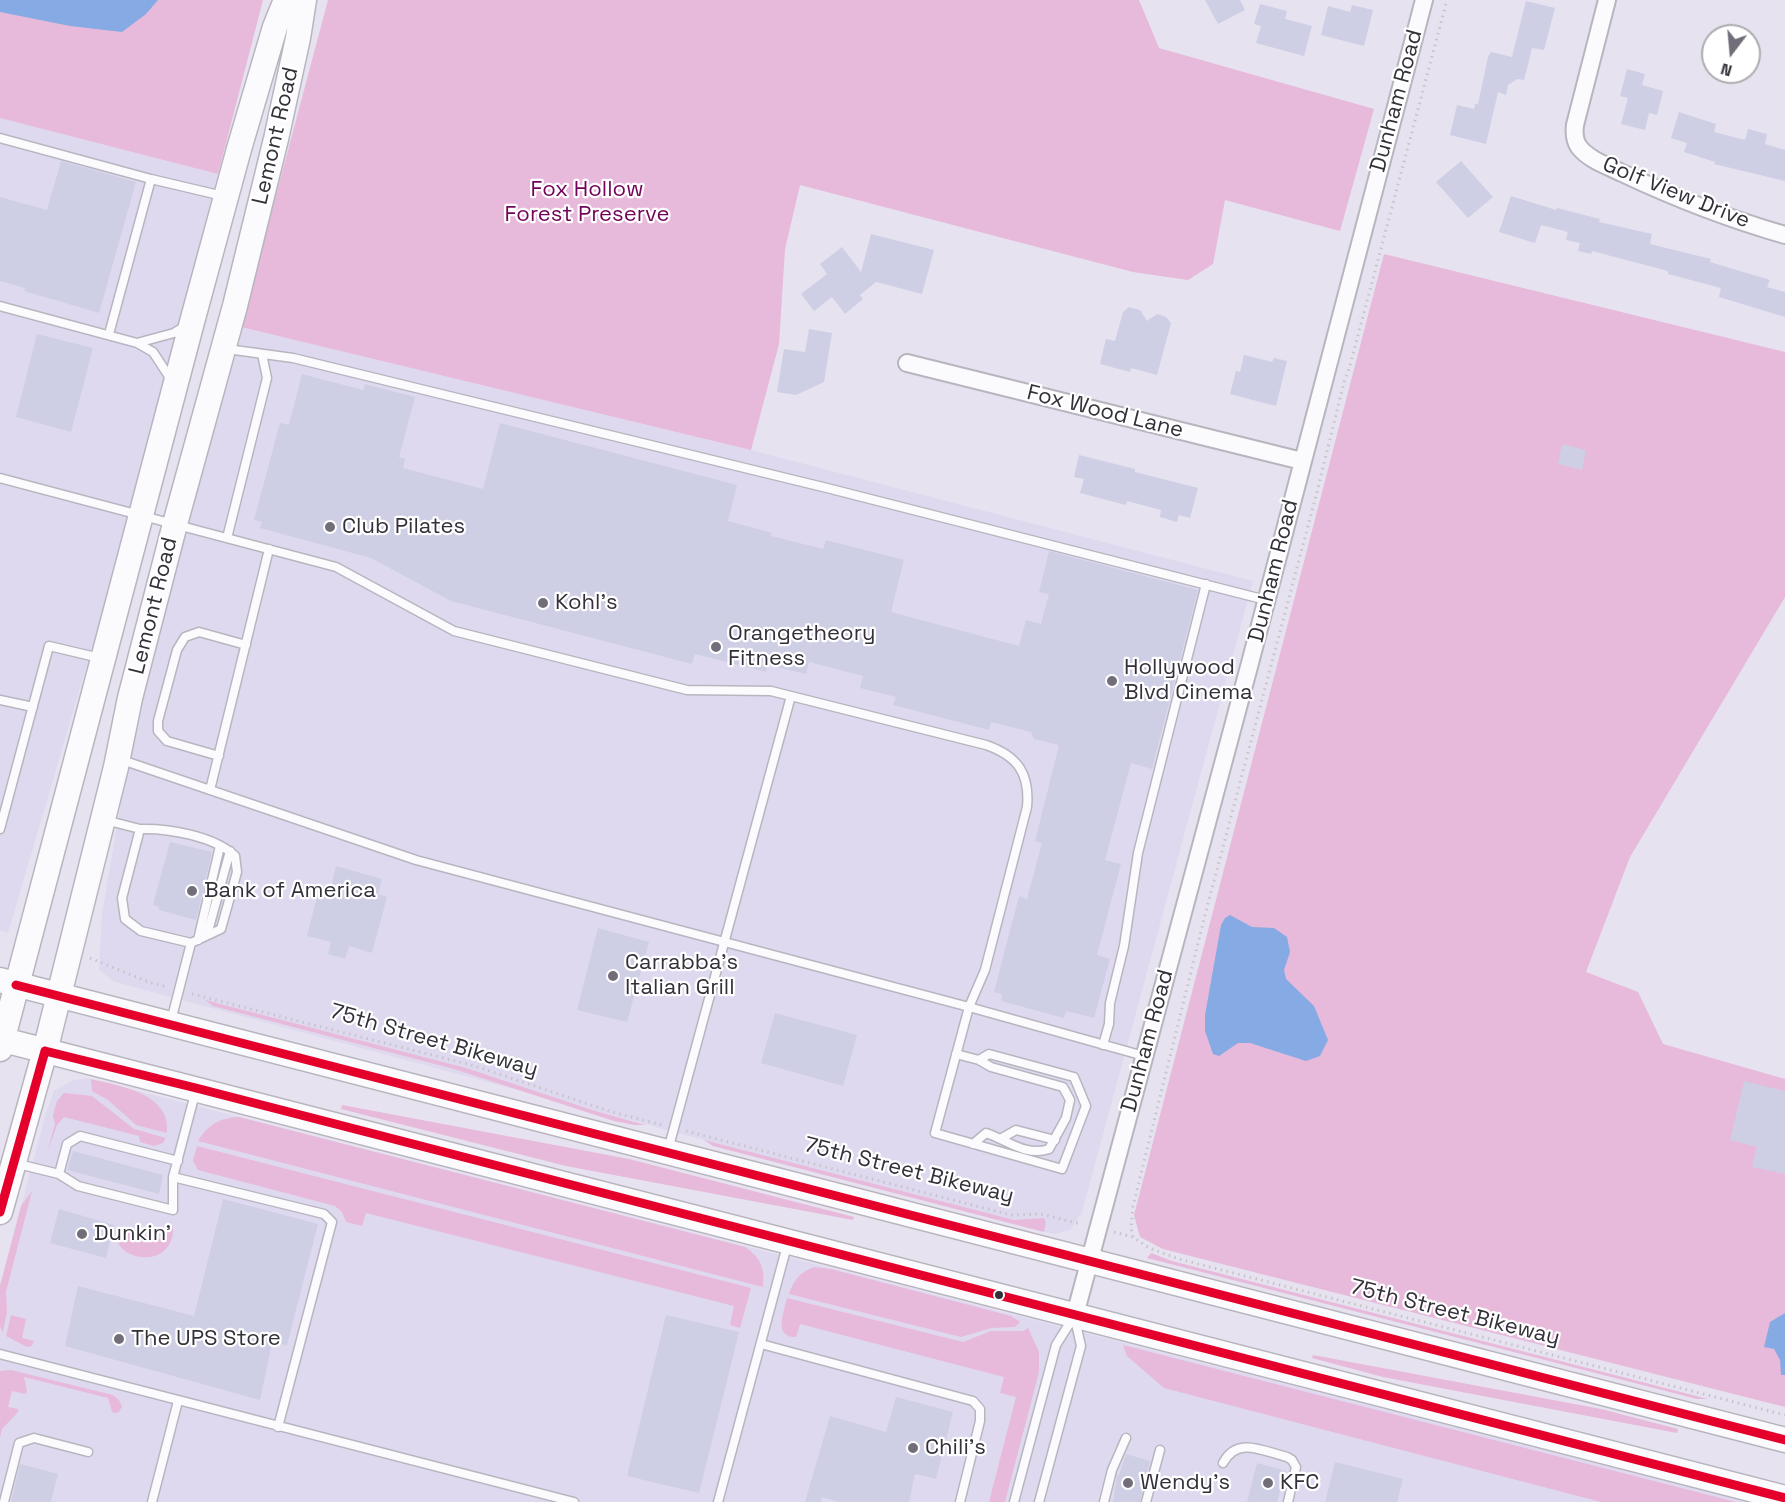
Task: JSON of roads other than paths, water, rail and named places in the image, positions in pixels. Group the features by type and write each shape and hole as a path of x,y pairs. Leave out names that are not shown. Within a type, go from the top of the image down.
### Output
{"main road":[{"name":"Lemont Road","path":"1,1042 8,982 103,659 226,197 286,0"},
{"name":"Lemont Road","path":"0,1212 45,1051 118,758 130,698 276,139 304,0"},
{"path":"8,982 1785,1440"},
{"path":"1,1042 196,1088 1785,1498"}],"street":[{"name":"Dunham Road","path":"1075,1316 1424,0"},
{"name":"Golf View Drive","path":"1607,0 1575,125 1574,136 1577,145 1591,158 1656,189 1733,219 1785,235"},
{"name":"Fox Wood Lane","path":"907,363 1302,461"}],"lane":[{"path":"0,138 226,197"},
{"path":"109,334 151,179"},
{"path":"0,306 137,343 153,352 176,387"},
{"path":"137,343 174,333 192,322"},
{"path":"223,348 293,358 804,482 1266,600"},
{"path":"227,538 267,378 262,354"},
{"path":"0,478 336,567 454,631 687,690 771,691 1002,751 1015,761 1024,775 1029,791 1027,807 985,970 969,1007 935,1133 1062,1169 1086,1106 1074,1077 989,1054 979,1060"},
{"path":"210,790 269,549"},
{"path":"1103,1045 1109,1024 1110,1003 1124,946 1138,853 1206,584"},
{"path":"219,756 167,741 158,731 158,721 177,650 185,637 198,632 246,645"},
{"path":"0,829 49,646 103,659"},
{"path":"668,1152 791,696"},
{"path":"0,700 33,707"},
{"path":"118,758 416,860 969,1007 1144,1056"},
{"path":"103,819 140,829 159,828 214,842 230,851 235,856 237,872 221,929 194,942 141,931 125,919 122,898 140,829"},
{"path":"170,1025 220,846"},
{"path":"956,1054 979,1060 991,1067 1063,1087 1071,1100 1066,1119 1049,1149 1038,1152 1013,1146 1002,1138 986,1133 973,1144"},
{"path":"14,1163 59,1174 78,1186 172,1210 173,1177 196,1088"},
{"path":"1002,1138 1016,1130 1055,1140"},
{"path":"59,1174 67,1144 80,1136 178,1161"},
{"path":"173,1177 324,1214 332,1222 278,1427"},
{"path":"718,1502 789,1242"},
{"path":"1014,1502 1056,1345 1075,1316"},
{"path":"1039,1502 1081,1346 1075,1316"},
{"path":"761,1344 973,1401 981,1409 980,1421 960,1502"},
{"path":"0,1354 574,1502"},
{"path":"152,1502 178,1401"},
{"path":"4,1502 19,1443 34,1438 88,1452"},
{"path":"1104,1502 1112,1470 1126,1438"},
{"path":"1223,1463 1228,1454 1236,1448 1245,1447 1293,1460 1296,1467 1288,1502"},
{"path":"1146,1502 1160,1450"}],"water":[{"path":"0,0 158,0 146,14 122,32 70,26 0,12"},
{"path":"1230,915 1252,927 1274,928 1287,937 1290,952 1284,970 1286,979 1314,1006 1328,1040 1320,1056 1306,1061 1250,1043 1238,1043 1219,1056 1213,1054 1205,1031 1205,1015 1221,925"},
{"path":"1785,1313 1785,1375 1781,1375 1780,1360 1774,1349 1764,1347 1770,1322"}],"place":[{"name":"Club Pilates","path":"330,527"},
{"name":"Kohl's","path":"543,603"},
{"name":"Orangetheory Fitness","path":"716,647"},
{"name":"Hollywood Blvd Cinema","path":"1112,681"},
{"name":"Bank of America","path":"192,891"},
{"name":"Carrabba's Italian Grill","path":"613,976"},
{"name":"Dunkin'","path":"82,1234"},
{"name":"The UPS Store","path":"119,1339"},
{"name":"Chili's","path":"913,1448"},
{"name":"Wendy's","path":"1128,1483"},
{"name":"KFC","path":"1268,1483"}],"park label":[{"name":"Fox Hollow Forest Preserve","path":"587,202"}]}
